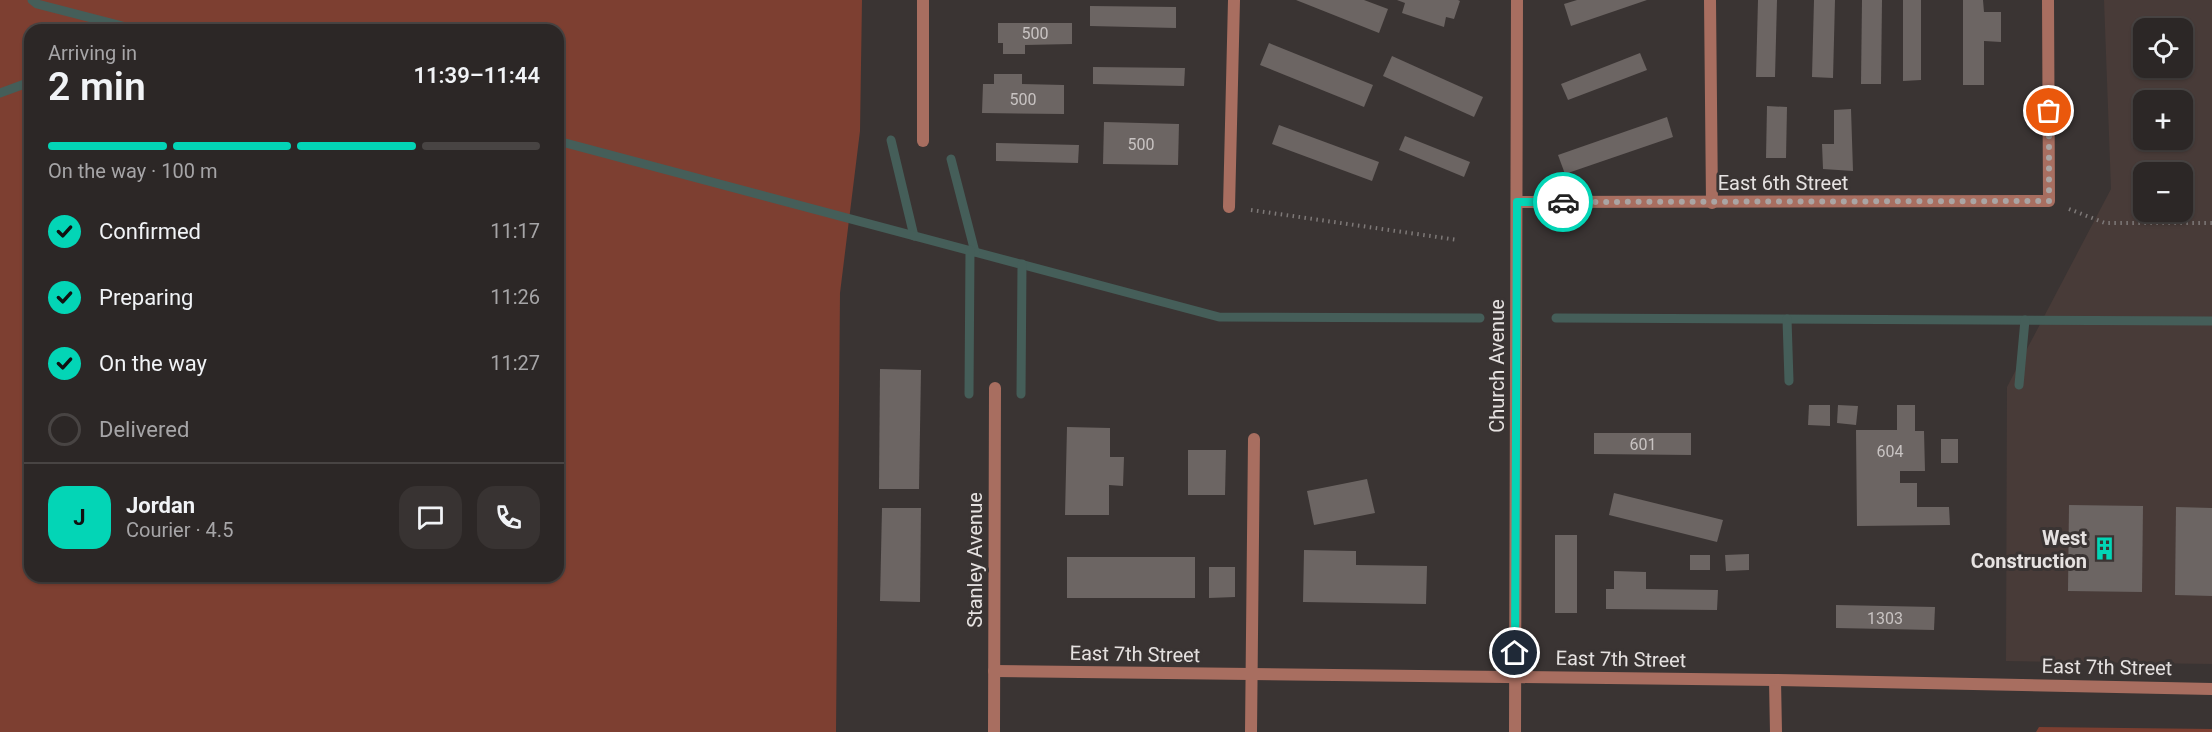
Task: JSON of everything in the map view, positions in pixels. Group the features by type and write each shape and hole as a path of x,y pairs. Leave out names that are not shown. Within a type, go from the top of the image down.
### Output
{"street":[{"path":"923,0 923,141"},
{"path":"1229,207 1234,0"},
{"name":"Church Avenue","path":"1515,732 1517,0"},
{"path":"1710,0 1712,202"},
{"path":"2048,0 2049,201"},
{"name":"East 6th Street","path":"1517,202 2049,201"},
{"name":"Stanley Avenue","path":"993,732 995,388"},
{"path":"1251,732 1254,439"},
{"name":"East 7th Street","path":"994,671 1775,680 2212,688"},
{"path":"1775,680 1776,732"}],"path":[{"path":"2049,201 2105,223 2212,223"},
{"path":"1229,207 1458,240"}],"shaded area":[{"path":"0,0 862,0 860,131 840,293 836,732 0,732"},
{"path":"2104,0 2212,0 2212,664 2006,661 2007,387 2111,189"},
{"path":"2039,727 2212,729 2212,732 2036,732"}],"building":[{"path":"1296,0 1364,0 1388,9 1379,33"},
{"path":"1397,0 1460,1 1454,19 1446,17 1444,27 1402,13 1405,3"},
{"path":"1577,0 1647,0 1571,26 1564,4"},
{"path":"1758,0 1777,0 1775,77 1756,77"},
{"path":"1814,0 1835,0 1833,78 1812,77"},
{"path":"1862,0 1882,0 1881,84 1861,84"},
{"path":"1903,0 1921,0 1921,80 1903,81"},
{"path":"1963,0 1983,0 1984,12 2001,12 2001,42 1984,41 1984,85 1963,85"},
{"path":"1090,6 1176,7 1176,28 1090,26"},
{"path":"998,23 1072,23 1072,44 1025,45 1025,54 1003,54 1003,43 998,43"},
{"path":"1269,43 1373,85 1364,107 1260,65"},
{"path":"1640,53 1647,70 1568,100 1561,84"},
{"path":"1392,56 1483,97 1474,117 1383,76"},
{"path":"1093,67 1185,68 1184,86 1093,84"},
{"path":"994,74 1022,74 1022,84 1064,85 1064,114 982,113 983,84 994,84"},
{"path":"1767,106 1787,107 1786,158 1766,158"},
{"path":"1851,109 1853,171 1823,169 1822,144 1834,144 1834,110"},
{"path":"1667,117 1673,137 1565,174 1558,155"},
{"path":"1104,122 1179,124 1178,165 1103,164"},
{"path":"1279,125 1379,162 1372,181 1272,144"},
{"path":"1405,136 1470,162 1464,177 1399,150"},
{"path":"996,143 1079,145 1078,163 996,161"},
{"path":"880,369 921,370 919,489 879,489"},
{"path":"1809,405 1830,405 1830,426 1808,425"},
{"path":"1838,405 1858,406 1856,425 1837,423"},
{"path":"1897,405 1915,405 1915,431 1924,431 1925,471 1900,471 1900,483 1917,483 1917,507 1949,507 1950,525 1857,526 1856,430 1897,430"},
{"path":"1067,427 1110,428 1110,457 1124,457 1123,486 1109,485 1109,515 1065,515"},
{"path":"1594,433 1691,433 1691,455 1594,454"},
{"path":"1941,439 1958,439 1958,463 1941,463"},
{"path":"1188,450 1226,450 1225,495 1188,495"},
{"path":"1367,479 1375,513 1314,525 1307,491"},
{"path":"1614,493 1723,520 1717,542 1609,515"},
{"name":"West Construction","path":"2069,505 2143,506 2142,592 2068,591"},
{"path":"2176,507 2212,508 2212,596 2175,595"},
{"path":"882,508 921,508 920,602 880,601"},
{"path":"1555,535 1577,535 1577,613 1555,613"},
{"path":"1304,550 1356,551 1356,565 1427,566 1426,604 1303,602"},
{"path":"1749,554 1749,570 1726,571 1725,555"},
{"path":"1690,555 1710,555 1710,570 1690,570"},
{"path":"1067,557 1195,557 1195,598 1067,598"},
{"path":"1209,567 1235,567 1235,597 1209,598"},
{"path":"1614,571 1646,572 1646,589 1718,590 1717,610 1606,609 1606,589 1614,589"},
{"path":"1836,605 1935,607 1934,630 1836,628"}],"waterway":[{"path":"32,0 37,4 115,24"},
{"path":"0,93 24,84"},
{"path":"891,140 914,236"},
{"path":"564,143 1219,317 1480,318"},
{"path":"951,159 975,252"},
{"path":"969,394 970,250"},
{"path":"1021,394 1022,264"},
{"path":"1556,318 2212,321"},
{"path":"1787,319 1789,381"},
{"path":"2019,385 2025,320"}],"way so far":[{"path":"1563,202 2049,201 2049,111"}],"place":[{"name":"West Construction","path":"2105,549"}],"route":[{"path":"1515,653 1517,202 1563,202"}]}
